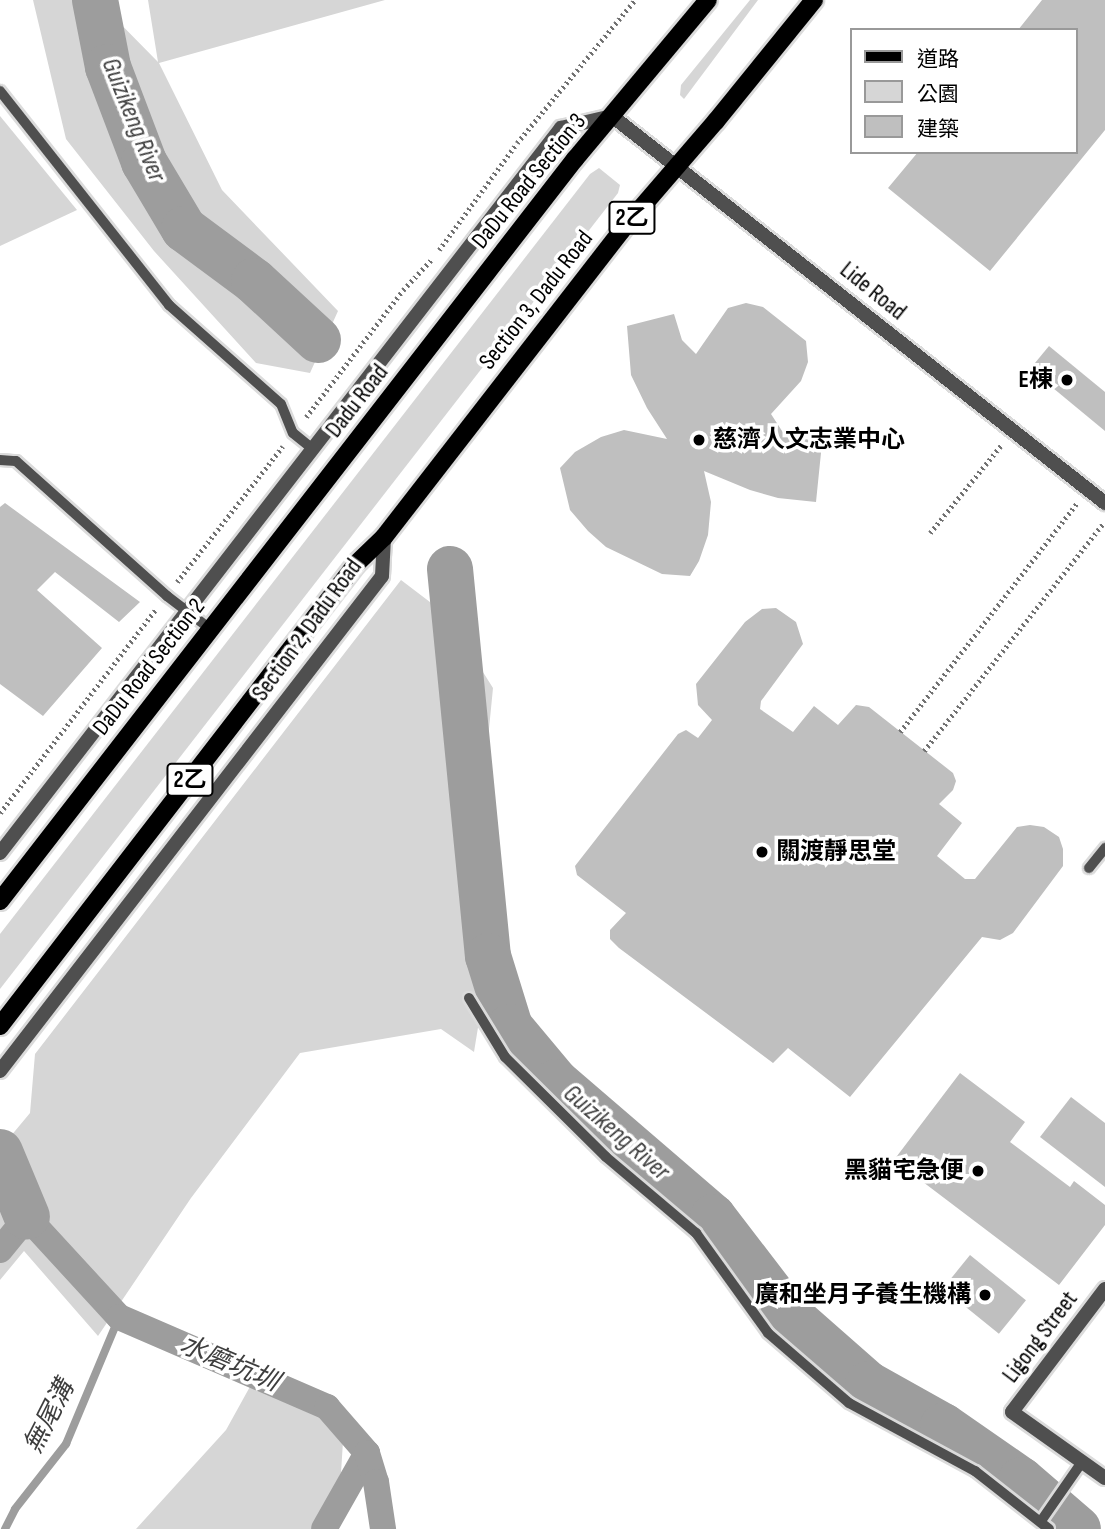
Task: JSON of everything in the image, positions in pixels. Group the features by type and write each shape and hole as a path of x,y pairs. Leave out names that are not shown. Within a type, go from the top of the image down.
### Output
{"main road":[{"path":"612,116 708,0"},
{"name":"Section 3, Dadu Road","path":"384,537 621,231 814,0"},
{"name":"DaDu Road Section 3","path":"414,366 575,159 612,116"},
{"name":"Dadu Road","path":"338,465 414,366"},
{"name":"DaDu Road Section 2","path":"0,901 338,465"},
{"name":"Section 2, Dadu Road","path":"0,1026 356,564 384,537"}],"street":[{"name":"Lide Road","path":"612,116 1105,503"},
{"name":"DaDu Road Section 3","path":"326,433 561,128 612,116"},
{"name":"DaDu Road Section 2","path":"0,853 326,433"},
{"name":"Section 2, Dadu Road","path":"0,1071 382,576 384,537"},
{"name":"Ligong Street","path":"1082,1462 1012,1412 1105,1289"},
{"path":"1082,1462 1105,1478"}],"lane":[{"path":"0,91 169,304 281,404 293,433 313,449"},
{"path":"0,460 16,461 166,596 209,628"},
{"path":"1089,868 1105,848"},
{"path":"470,998 505,1057 606,1157 696,1233 768,1333 849,1403 975,1471 1045,1525 1082,1462"}],"path":[{"path":"0,813 379,321 431,260 517,143 635,0"},
{"path":"930,533 1012,431"},
{"path":"900,732 1087,490"},
{"path":"924,751 1105,522"}],"green space":[{"path":"33,0 97,0 158,62 148,0 385,0 159,63 222,190 338,311 310,373 256,363 154,251 66,139"},
{"path":"750,0 758,0 684,99 680,95 681,85"},
{"path":"0,116 77,210 0,246"},
{"path":"599,168 620,185 618,193 0,989 0,934 590,174"},
{"path":"401,580 447,615 493,688 484,780 462,888 482,1003 474,1052 441,1029 300,1053 191,1198 98,1336 24,1251 0,1280 0,1149 30,1113 35,1054"},
{"path":"262,1365 345,1410 341,1473 313,1529 136,1529 226,1430"}],"building":[{"path":"1042,0 1105,0 1105,130 990,271 888,188 916,154 1077,154 1077,28 1020,28"},
{"name":"慈濟人文志業中心","path":"746,303 763,307 806,341 808,362 801,381 771,414 784,434 822,443 816,502 778,498 704,471 711,502 708,535 699,561 690,576 662,574 606,547 588,531 570,510 560,468 575,452 601,437 624,430 667,439 647,408 631,375 627,326 674,314 682,340 696,354 728,308"},
{"name":"E棟","path":"1049,346 1105,392 1105,431 1030,369"},
{"path":"5,503 140,602 119,622 55,572 37,590 102,648 43,716 0,684 0,507"},
{"name":"關渡靜思堂","path":"776,608 796,622 803,644 761,701 760,709 793,732 814,706 838,725 856,705 869,707 953,773 956,781 953,790 939,804 962,823 937,856 965,879 975,879 1017,827 1044,827 1059,837 1063,849 1063,866 1013,933 1000,940 982,937 850,1097 788,1048 773,1063 619,948 610,939 610,930 626,913 577,875 575,866 678,734 686,730 698,738 712,720 698,705 696,684 745,622 762,609"},
{"name":"黑貓宅急便","path":"960,1073 1025,1122 1010,1142 1070,1187 1074,1181 1105,1205 1105,1225 1059,1285 894,1160"},
{"path":"1071,1097 1105,1123 1105,1187 1040,1137"},
{"name":"廣和坐月子養生機構","path":"970,1255 1026,1300 999,1334 943,1288"}],"waterway":[{"name":"Guizikeng River","path":"95,0 108,67 144,162 184,229 254,281 318,340"},
{"name":"Guizikeng River","path":"450,569 488,956 510,1027 556,1082 713,1217 786,1312 868,1384 943,1426 1021,1480 1078,1529"},
{"path":"0,1152 27,1217"},
{"name":"水磨坑圳","path":"0,1250 27,1217 119,1317 327,1407 367,1453 324,1529"},
{"name":"無尾溝","path":"5,1529 15,1509 66,1444 119,1317"},
{"path":"367,1453 376,1482 383,1529"}],"place":[{"name":"E棟","path":"1067,380"},
{"name":"慈濟人文志業中心","path":"699,440"},
{"name":"關渡靜思堂","path":"762,852"},
{"name":"黑貓宅急便","path":"978,1171"},
{"name":"廣和坐月子養生機構","path":"985,1295"}]}
